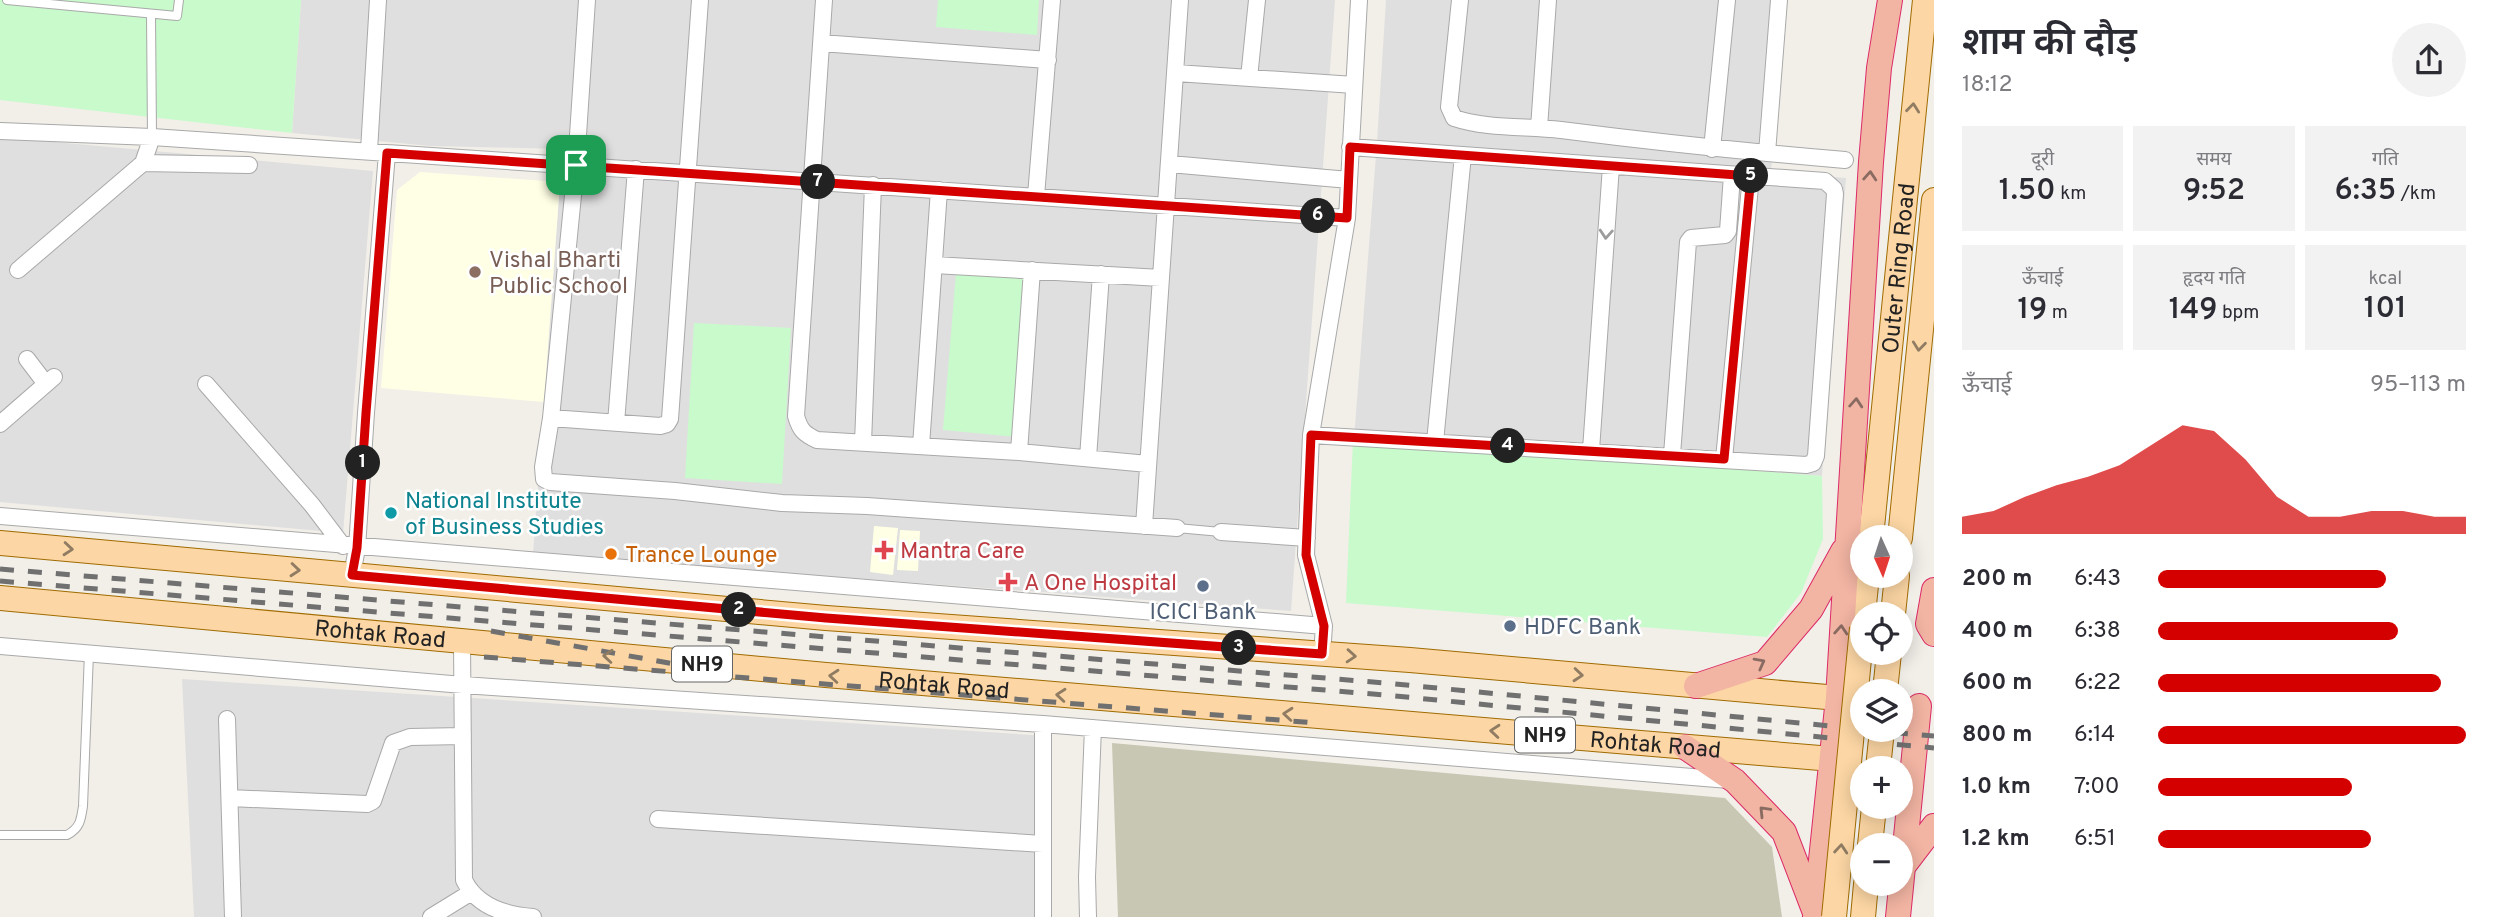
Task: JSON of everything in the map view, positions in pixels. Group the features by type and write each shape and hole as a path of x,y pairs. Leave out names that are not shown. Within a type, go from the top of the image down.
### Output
{"highway":[{"path":"1859,525 1871,162 1879,68 1890,0"},
{"path":"1696,686 1766,663 1811,608 1850,553"},
{"path":"1851,679 1856,588"},
{"path":"1934,590 1928,624 1934,634"},
{"path":"1822,916 1832,759 1850,699"},
{"path":"1908,833 1916,772 1918,706"},
{"path":"1685,747 1735,781 1784,832 1822,916"},
{"name":"Rohtak Road","path":"1832,759 1850,762"},
{"path":"1913,854 1934,826"},
{"path":"1898,917 1900,896"}],"main road":[{"name":"Outer Ring Road","path":"1861,525 1896,273 1925,0"},
{"name":"Outer Ring Road","path":"1901,525 1934,200"},
{"path":"0,543 826,618 1322,654 1850,699"},
{"name":"Rohtak Road","path":"0,598 462,643 1832,759"},
{"path":"1822,916 1857,665"},
{"path":"1863,917 1865,896"}],"street":[{"path":"369,151 378,0"},
{"path":"587,0 576,165 551,418 543,467 544,479 550,482 675,491 782,503 867,506 1177,528"},
{"path":"551,418 660,426 670,419 701,0"},
{"path":"824,0 796,416 799,429 817,440 1019,452 1148,464"},
{"path":"1036,196 1052,0"},
{"path":"1144,526 1180,0"},
{"path":"1249,78 1257,0"},
{"path":"1322,654 1324,626 1306,555 1311,435 1347,218 1359,0"},
{"path":"1460,0 1449,107 1454,118 1468,122 1712,149 1844,160"},
{"path":"1539,128 1548,0"},
{"path":"1712,149 1727,0"},
{"path":"1767,153 1779,0"},
{"path":"821,43 1048,60"},
{"path":"1176,73 1354,85"},
{"path":"0,131 152,137 369,151 1347,218"},
{"path":"18,270 144,163 152,137"},
{"path":"1311,435 1809,465 1816,456 1834,188 1825,181 1350,147"},
{"path":"352,575 350,547 366,413 387,153"},
{"path":"1435,442 1463,155"},
{"path":"144,163 249,165"},
{"path":"1170,164 1349,180"},
{"path":"1591,450 1611,166"},
{"path":"616,423 636,169"},
{"path":"1672,455 1688,242 1696,236 1725,235 1728,231 1732,175"},
{"path":"1724,459 1751,176"},
{"path":"863,443 873,186"},
{"path":"922,446 939,190"},
{"path":"934,265 1161,278"},
{"path":"1019,452 1032,270"},
{"path":"1088,458 1101,274"},
{"path":"0,425 50,381 27,359"},
{"path":"206,384 350,547"},
{"path":"0,516 1324,626"},
{"path":"1220,532 1307,538"},
{"path":"461,917 465,897 462,643"},
{"path":"0,646 463,685 1044,724 1735,781"},
{"path":"227,719 233,917"},
{"path":"1376,750 1378,721"},
{"path":"1043,917 1044,724"},
{"path":"1088,917 1093,728"},
{"path":"230,798 367,804 373,801 393,743 410,737 463,736"},
{"path":"659,818 1043,844"},
{"path":"431,917 465,897"},
{"path":"465,897 520,916 533,917"},
{"path":"239,917 249,917"}],"lane":[{"path":"7,0 98,4 177,16 178,0"},
{"path":"151,14 152,137"},
{"path":"1177,528 1220,532"},
{"path":"0,835 67,835 76,830 81,820 89,653"}],"shaded area":[{"path":"301,0 1335,0 1291,611 533,554 560,182 568,149 431,146 292,133"},
{"path":"1386,0 1784,0 1771,172 1846,178 1822,476 1354,439"},
{"path":"0,137 373,171 343,533 0,502"},
{"path":"420,172 560,182 544,402 381,388 397,190"},
{"name":"Mantra Care","path":"874,526 898,528 893,575 870,572"},
{"path":"900,530 920,531 918,571 897,570"},
{"path":"182,679 1047,736 1045,917 194,917"},
{"path":"1112,743 1725,798 1772,847 1782,917 1118,917"}],"green space":[{"path":"0,0 301,0 292,133 0,100"},
{"path":"938,0 1039,0 1037,35 936,27"},
{"path":"956,273 1031,279 1017,437 943,430"},
{"path":"694,323 791,328 782,484 685,478"},
{"path":"1353,439 1822,476 1823,539 1801,593 1767,637 1346,603"}],"railway":[{"path":"0,569 1385,683 1850,728"},
{"path":"0,581 1385,695 1934,748"},
{"path":"491,631 674,664"},
{"path":"484,657 1317,723"},
{"path":"1913,734 1934,736"}],"place":[{"name":"Vishal Bharti Public School","path":"475,272"},
{"name":"National Institute of Business Studies","path":"391,513"},
{"name":"Mantra Care","path":"884,550"},
{"name":"Trance Lounge","path":"611,554"},
{"name":"A One Hospital","path":"1008,582"},
{"name":"ICICI Bank","path":"1203,586"},
{"name":"HDFC Bank","path":"1510,626"}],"route":[{"path":"1350,147 1751,176 1724,459 1311,435 1306,555 1324,626 1322,654 826,618 352,575 357,548 387,153 576,165 1347,218 1350,147"}]}
